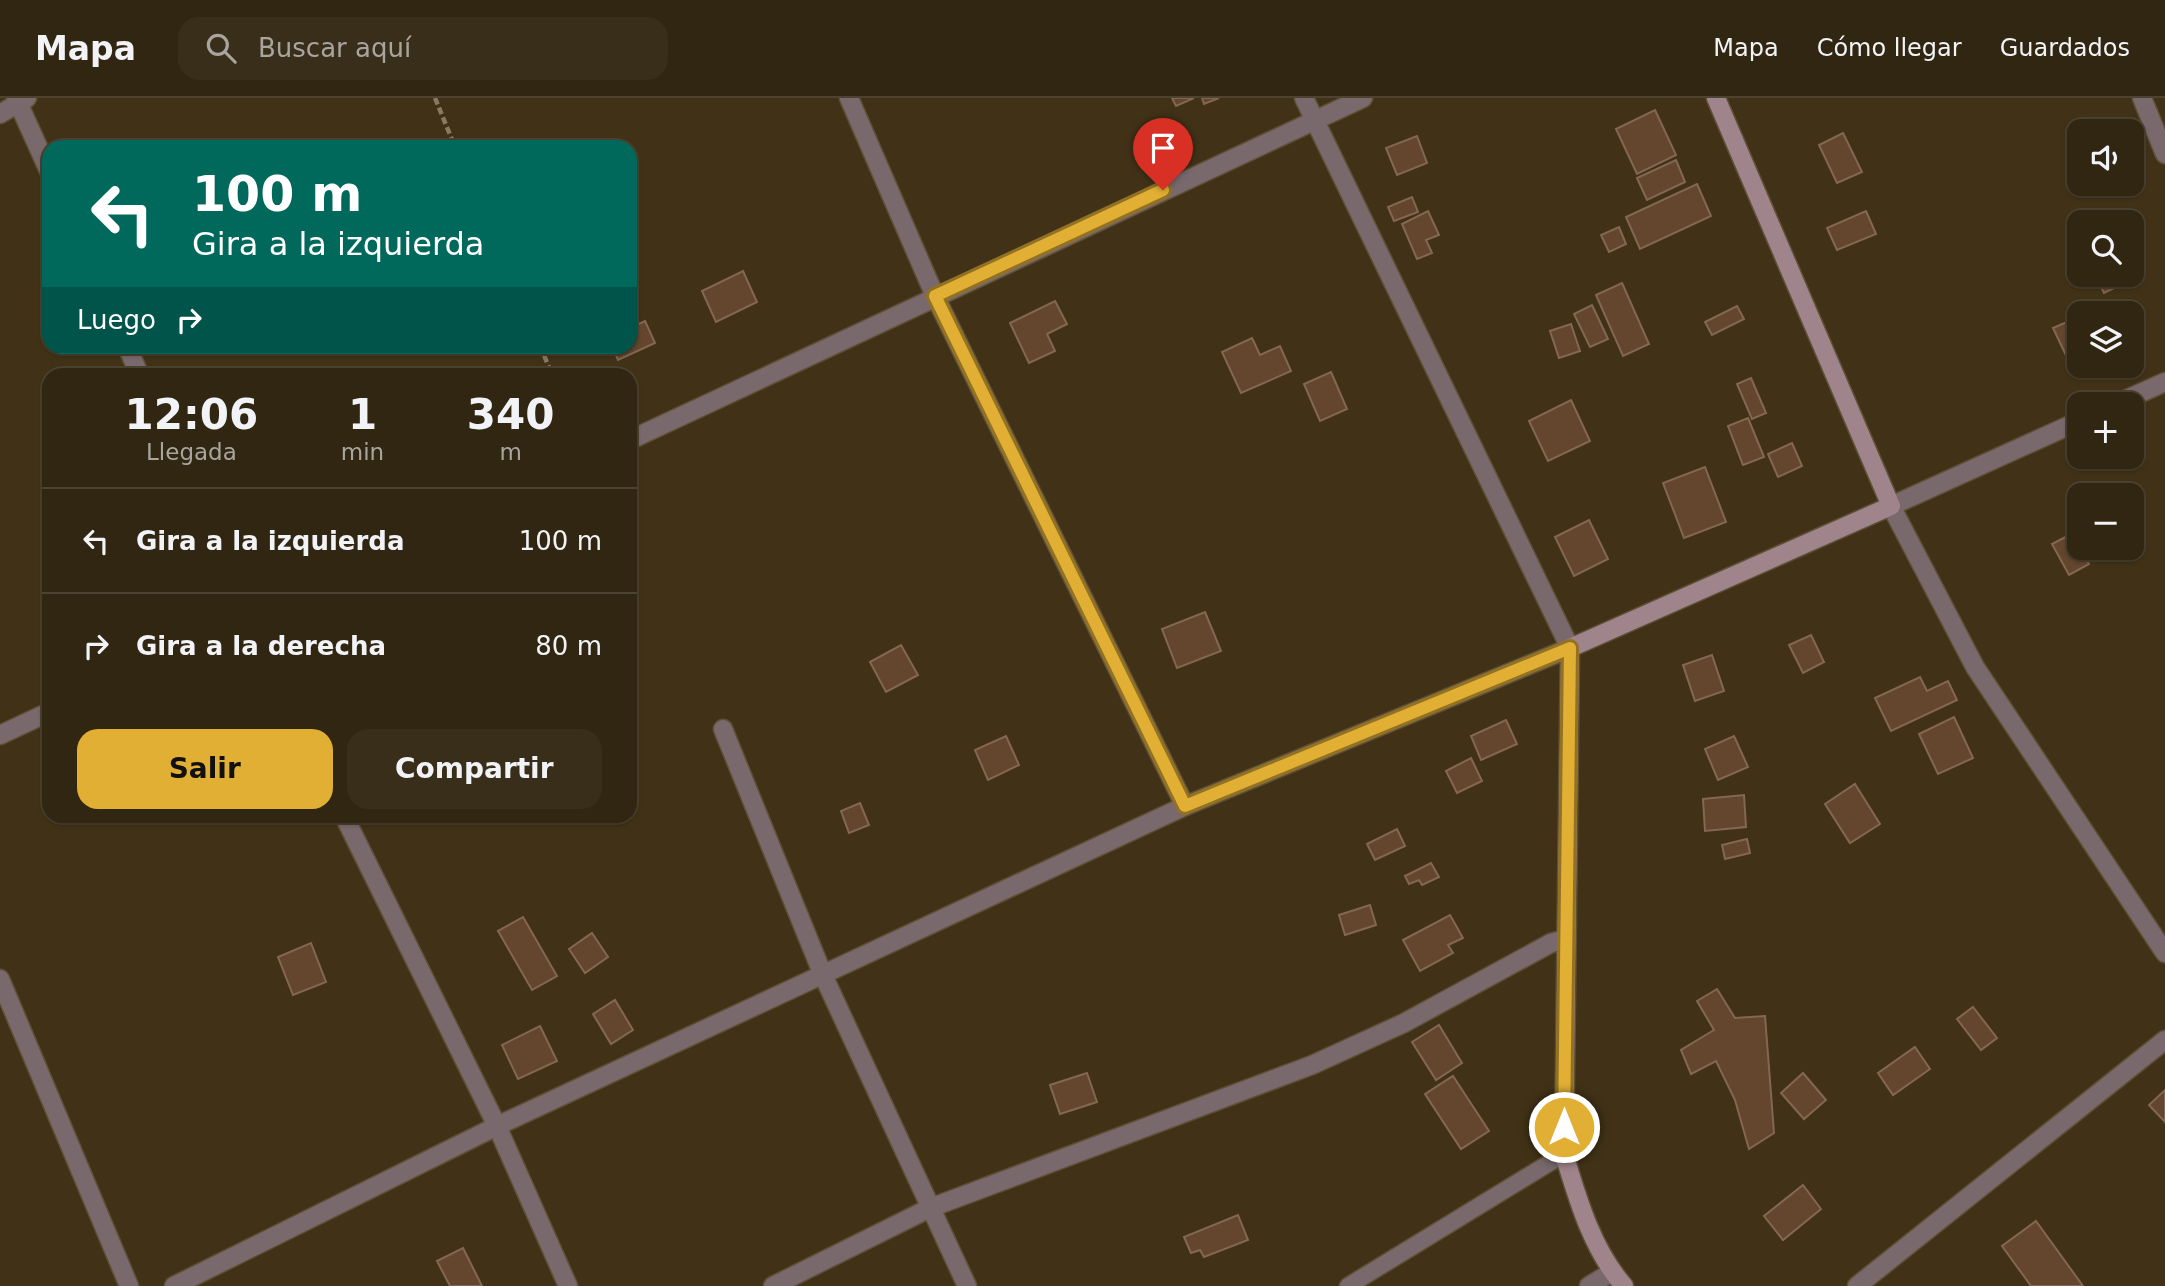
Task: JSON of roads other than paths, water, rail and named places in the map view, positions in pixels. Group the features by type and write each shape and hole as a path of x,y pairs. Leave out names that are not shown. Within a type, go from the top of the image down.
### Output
{"street":[{"path":"849,98 935,296 1185,806"},
{"path":"1304,98 1570,648 1564,1154 1582,1213 1612,1272 1624,1286"},
{"path":"637,437 1363,98"},
{"path":"1716,98 1891,506 1975,667 2165,953"},
{"path":"2141,98 2165,154"},
{"path":"0,114 21,100 42,153"},
{"path":"2143,392 2165,382"},
{"path":"180,1285 497,1126 1185,806 1570,648 2067,426"},
{"path":"0,735 42,715"},
{"path":"723,729 823,975 967,1286"},
{"path":"347,823 497,1126 568,1286"},
{"path":"773,1286 930,1209 1312,1065 1404,1023 1551,943 1566,939"},
{"path":"0,979 129,1286"},
{"path":"1857,1286 2165,1040"},
{"path":"1589,1286 1612,1272"}],"lane":[{"path":"1348,1286 1564,1154"}]}
